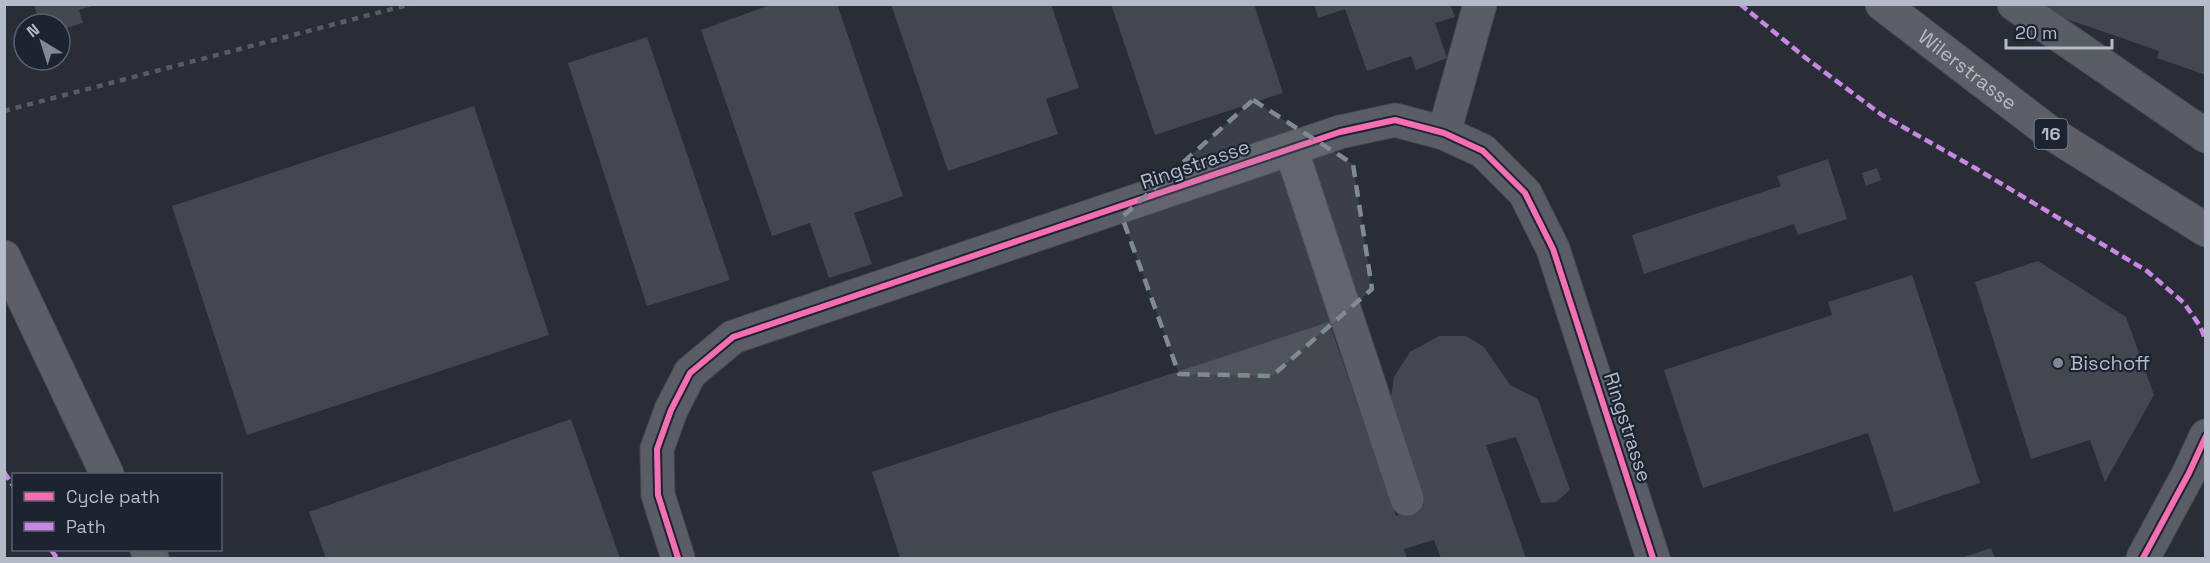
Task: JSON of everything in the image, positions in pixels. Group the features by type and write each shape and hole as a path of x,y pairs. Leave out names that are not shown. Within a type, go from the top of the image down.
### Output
{"main road":[{"name":"Wilerstrasse","path":"1882,4 2049,132 2205,230"},
{"path":"4,257 108,473"}],"street":[{"path":"1444,133 1480,4"},
{"path":"2014,4 2205,136"},
{"name":"Ringstrasse","path":"678,558 658,495 657,449 671,410 690,373 733,337 1340,132 1395,120 1444,133 1483,151 1525,193 1552,249 1653,558"},
{"path":"1291,149 1407,498"},
{"path":"2143,558 2189,473 2205,436"}],"highlighted area":[{"path":"1253,100 1353,164 1372,289 1272,376 1179,374 1122,217"}],"building":[{"path":"34,4 95,4 79,10 83,23 72,26 72,12 36,12"},
{"path":"773,4 837,4 903,196 854,213 872,264 829,278 810,223 772,236 701,30"},
{"path":"891,4 1051,4 1079,88 1046,99 1058,134 948,171"},
{"path":"1111,4 1254,4 1283,93 1155,135"},
{"path":"1314,4 1450,4 1455,17 1435,23 1447,58 1416,70 1411,56 1367,71 1345,9 1318,18"},
{"path":"2035,4 2206,4 2206,75 2157,58 2159,51 2055,15"},
{"path":"647,37 730,280 647,306 568,63"},
{"path":"474,106 549,335 247,435 172,206"},
{"path":"1828,159 1847,219 1798,235 1794,224 1644,274 1632,235 1781,186 1777,176"},
{"path":"1877,168 1881,180 1866,186 1862,173"},
{"path":"2038,261 2126,317 2154,395 2105,482 2090,440 2031,459 1975,282"},
{"path":"1912,275 1980,483 1894,512 1868,433 1703,488 1664,370 1832,315 1828,302"},
{"path":"1329,322 1396,516 1424,505 1390,405 1394,377 1410,352 1439,336 1466,336 1484,347 1510,385 1538,399 1570,490 1556,502 1541,503 1516,437 1486,445 1526,558 1441,558 1434,540 1404,549 1407,558 900,558 872,472"},
{"path":"571,419 620,558 326,558 309,512"},
{"path":"1991,548 1995,558 1961,558"}],"railway":[{"path":"4,111 411,4"}],"marked path":[{"path":"1740,4 1807,59 1882,115 2147,271 2184,303 2200,326 2206,341"},
{"path":"4,472 12,484"},
{"path":"52,551 57,558"}],"cycle path":[{"path":"678,558 658,495 657,449 671,410 690,373 733,337 1340,132 1395,120 1444,133 1483,151 1525,193 1553,249 1653,558"},
{"path":"2143,558 2189,473 2206,436"}],"place":[{"name":"Bischoff","path":"2058,363"}]}
